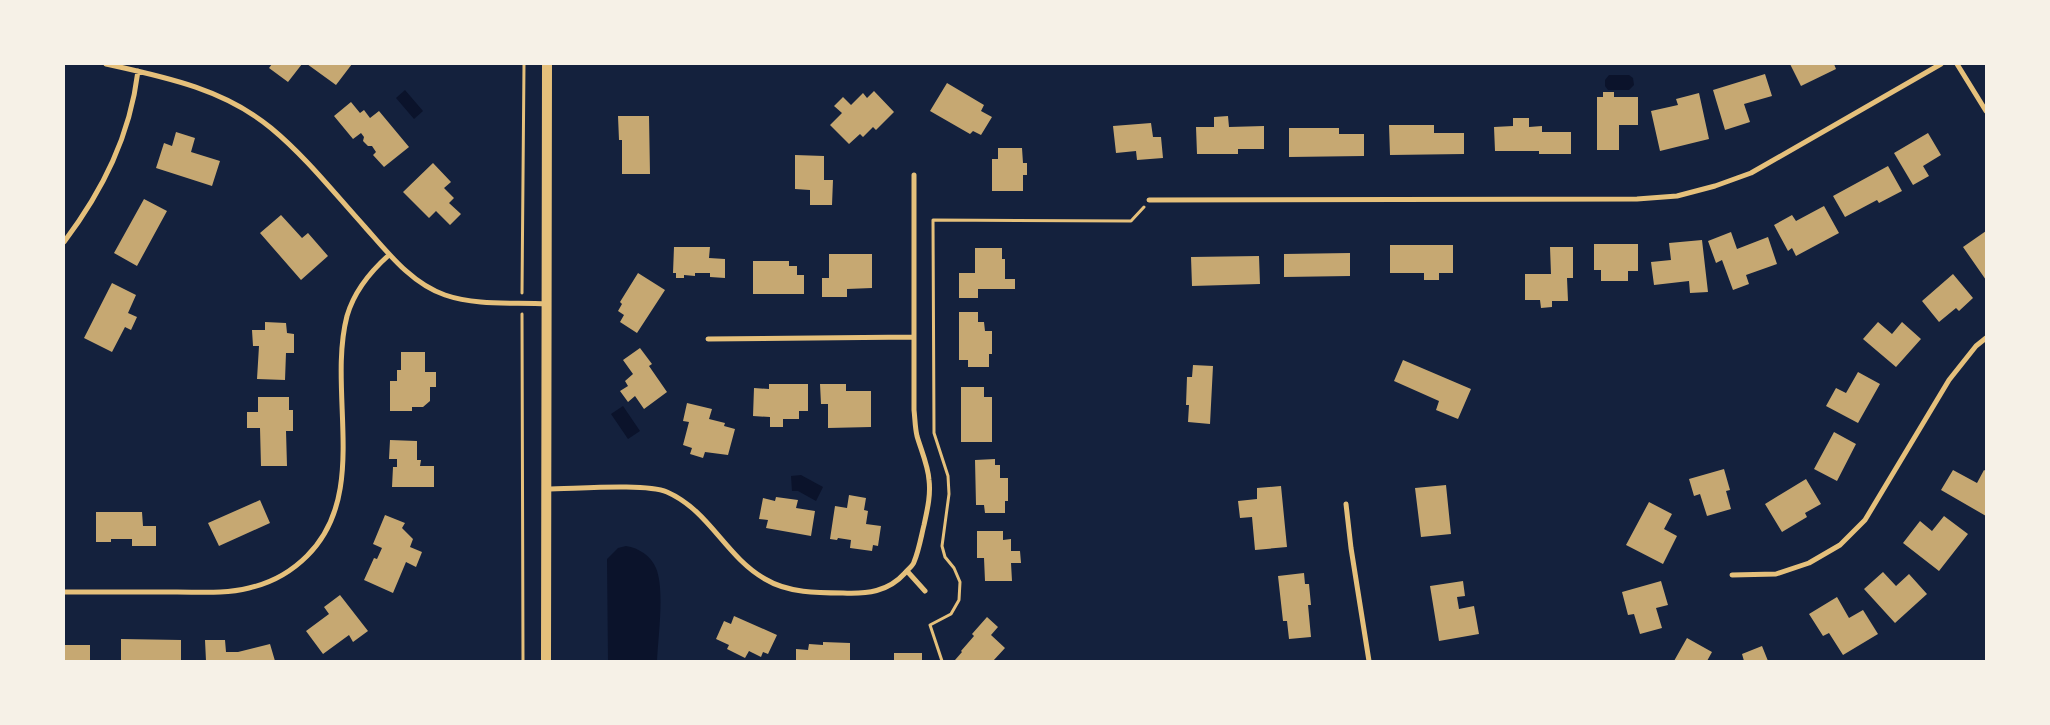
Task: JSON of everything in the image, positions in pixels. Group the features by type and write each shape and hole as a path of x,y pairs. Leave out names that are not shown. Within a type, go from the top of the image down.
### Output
{"main road":[{"path":"546,661 547,64"}],"street":[{"path":"106,64 176,79 211,92 243,108 296,150 389,255 423,284 445,295 470,301 548,304"},
{"path":"1149,200 1637,199 1677,196 1715,186 1751,173 1941,64"},
{"path":"1958,64 1986,111"},
{"path":"64,242 98,192 114,160 135,92 138,71"},
{"path":"546,490 641,488 665,491 687,502 706,520 744,564 766,580 792,589 861,594 882,590 899,579 914,564 928,505 930,480 917,434 914,410 914,175"},
{"path":"64,592 218,592 248,588 274,580 299,564 318,545 332,521 339,499 342,470 342,362 347,316 359,290 374,268 389,255"},
{"path":"708,338 914,337"},
{"path":"1732,575 1776,574 1810,563 1840,545 1865,520 1949,380 1976,346 1986,338"},
{"path":"1346,504 1369,661"},
{"path":"907,571 925,591"}],"path":[{"path":"523,661 522,303 524,64"},
{"path":"942,661 930,625 952,614 959,600 960,582 954,568 945,557 942,546 949,494 948,476 934,434 933,220 1131,221 1149,200"}],"water":[{"path":"1609,75 1629,75 1633,78 1634,85 1629,90 1608,90 1605,86 1605,80"},
{"path":"405,90 423,111 414,119 396,98"},
{"path":"623,406 640,431 628,439 611,414"},
{"path":"801,475 823,487 816,501 798,491 792,491 791,476"},
{"path":"626,546 648,556 654,564 659,577 661,601 657,661 608,661 607,559 618,548"}],"building":[{"path":"272,64 302,64 288,82 269,68"},
{"path":"307,64 352,64 336,85"},
{"path":"1790,64 1834,64 1836,69 1801,86"},
{"path":"1765,74 1772,96 1744,104 1750,122 1725,130 1713,90"},
{"path":"947,83 984,105 981,111 992,117 981,135 973,131 970,134 930,111"},
{"path":"874,91 894,112 876,130 873,127 863,137 860,134 849,144 830,125 842,113 834,106 843,97 851,105 863,93 867,98"},
{"path":"1603,92 1614,92 1614,97 1638,97 1638,125 1619,125 1619,150 1597,150 1597,97 1603,97"},
{"path":"1699,93 1709,139 1660,151 1651,111 1678,105 1676,99"},
{"path":"351,102 360,113 364,110 370,118 379,111 409,147 384,167 373,155 376,152 372,146 368,146 363,141 364,137 361,133 353,139 334,116"},
{"path":"618,116 649,116 650,174 622,174 622,140 619,140"},
{"path":"1228,116 1229,127 1264,126 1264,149 1238,149 1238,154 1197,154 1196,127 1214,127 1214,117"},
{"path":"1513,118 1529,118 1529,127 1542,126 1542,132 1571,132 1571,154 1539,154 1539,151 1495,151 1494,127 1513,126"},
{"path":"1151,123 1153,137 1161,137 1163,158 1137,160 1136,151 1116,153 1113,126"},
{"path":"1389,125 1434,125 1434,133 1464,133 1464,154 1390,155"},
{"path":"1289,128 1339,128 1339,134 1364,134 1364,156 1289,157"},
{"path":"176,132 195,138 191,152 220,161 212,186 156,168 164,143 172,146"},
{"path":"1928,133 1941,155 1923,166 1929,176 1913,185 1894,153"},
{"path":"998,148 1022,148 1023,163 1027,163 1027,175 1023,175 1023,191 992,191 992,159 998,159"},
{"path":"795,155 824,156 824,180 833,180 832,205 810,205 810,190 795,189"},
{"path":"433,163 451,182 444,188 454,198 449,203 461,214 450,225 436,211 429,218 403,192"},
{"path":"1888,166 1902,191 1879,203 1877,200 1845,217 1833,196"},
{"path":"144,199 167,211 137,266 114,253"},
{"path":"1824,206 1839,233 1796,256 1792,248 1788,251 1774,225 1792,215 1796,221"},
{"path":"281,215 302,238 308,233 328,256 301,280 260,233"},
{"path":"1986,231 1986,280 1963,247"},
{"path":"1731,232 1737,249 1768,237 1777,264 1746,275 1749,284 1733,290 1722,260 1716,263 1708,241"},
{"path":"1702,240 1708,292 1690,293 1689,281 1654,285 1651,262 1671,260 1669,243"},
{"path":"1594,244 1638,244 1638,271 1628,271 1628,281 1601,281 1601,270 1594,270"},
{"path":"1390,245 1453,245 1453,273 1439,273 1439,280 1424,280 1424,273 1390,273"},
{"path":"674,247 710,247 709,258 725,259 725,278 710,277 710,273 695,273 695,276 684,275 684,278 676,278 676,273 673,273"},
{"path":"1550,247 1573,247 1573,278 1567,278 1568,301 1552,301 1552,307 1541,308 1540,300 1525,300 1525,274 1551,274"},
{"path":"975,248 1002,248 1002,259 1005,259 1005,279 1015,279 1015,289 978,289 978,298 959,298 959,273 975,273"},
{"path":"1350,253 1350,276 1284,277 1284,254"},
{"path":"829,254 872,254 872,288 847,289 847,297 822,297 822,278 829,278"},
{"path":"1259,256 1260,284 1192,286 1191,257"},
{"path":"753,261 789,261 789,266 797,266 797,275 804,275 804,294 753,294"},
{"path":"638,273 665,290 637,333 620,322 624,315 618,311 622,304 620,302"},
{"path":"1953,274 1973,298 1959,311 1956,308 1939,322 1922,301"},
{"path":"112,283 136,295 128,313 137,317 131,330 125,327 112,352 84,338"},
{"path":"959,312 978,312 978,322 984,322 985,331 992,331 992,354 989,354 989,367 968,367 968,360 959,360"},
{"path":"265,322 286,323 287,333 294,334 294,353 286,353 285,380 257,379 259,346 253,346 252,330 265,330"},
{"path":"1878,322 1892,334 1902,322 1921,339 1896,367 1863,339"},
{"path":"640,348 652,364 649,366 667,392 644,409 635,396 628,402 620,391 628,386 625,381 633,374 623,360"},
{"path":"401,352 425,352 425,372 436,372 436,387 430,387 430,401 423,407 412,407 412,411 390,411 390,381 397,381 397,370 401,370"},
{"path":"1403,360 1471,389 1458,419 1436,410 1439,401 1394,381"},
{"path":"1193,365 1213,366 1210,424 1188,422 1189,405 1186,405 1187,377 1192,377"},
{"path":"1858,372 1880,384 1858,423 1826,406 1836,388 1846,393"},
{"path":"769,384 808,384 808,411 799,411 799,419 783,419 783,427 770,427 770,417 753,416 754,388 769,389"},
{"path":"820,384 846,384 846,391 871,391 871,427 828,428 828,404 821,404"},
{"path":"961,387 984,387 984,397 992,397 992,442 961,442"},
{"path":"258,397 289,397 289,410 293,410 293,431 286,431 287,466 261,466 260,428 247,428 247,412 258,412"},
{"path":"687,403 712,409 709,419 725,423 724,426 735,429 728,455 705,452 703,458 690,454 692,448 683,445 689,422 683,421"},
{"path":"1834,432 1856,444 1837,481 1814,469"},
{"path":"390,440 417,441 417,460 421,460 420,466 434,466 434,487 392,487 393,467 397,467 397,459 389,459"},
{"path":"995,459 995,465 1000,465 1000,478 1008,478 1008,501 1005,501 1005,513 985,513 984,505 976,505 975,460"},
{"path":"1724,469 1730,490 1726,491 1731,509 1707,516 1700,494 1694,496 1689,479"},
{"path":"1953,470 1977,483 1984,470 1986,471 1986,516 1941,490"},
{"path":"1806,479 1821,504 1805,513 1807,517 1782,532 1765,504"},
{"path":"1446,485 1451,534 1421,537 1415,488"},
{"path":"1281,486 1287,547 1255,550 1252,517 1240,518 1238,501 1257,499 1257,488"},
{"path":"849,495 866,498 864,510 868,511 866,524 881,526 878,546 873,545 872,551 850,548 851,540 830,539 835,506 847,508"},
{"path":"776,497 798,500 796,508 815,511 811,536 766,528 768,520 759,519 763,498 775,501"},
{"path":"260,500 270,523 219,546 208,523"},
{"path":"1649,502 1672,514 1664,529 1677,536 1663,564 1626,545"},
{"path":"96,512 142,512 143,526 156,526 156,546 132,546 132,539 111,539 111,542 96,542"},
{"path":"385,515 405,523 402,528 413,539 410,547 422,552 416,567 406,562 393,593 364,580 374,558 377,559 382,548 373,544"},
{"path":"1944,516 1968,534 1939,571 1903,543 1920,521 1932,531"},
{"path":"977,531 1003,531 1003,540 1011,539 1011,551 1020,551 1021,563 1011,563 1012,581 985,581 984,558 977,558"},
{"path":"1883,572 1896,586 1909,574 1927,594 1895,623 1864,589"},
{"path":"1304,573 1305,584 1309,584 1311,605 1308,605 1311,637 1289,639 1287,621 1283,621 1278,576"},
{"path":"1463,581 1465,596 1457,597 1459,609 1474,606 1479,634 1439,641 1430,586"},
{"path":"1661,581 1668,605 1656,608 1662,628 1640,634 1634,614 1628,615 1622,592"},
{"path":"340,595 368,631 353,642 349,635 323,654 306,631 329,614 324,607"},
{"path":"1837,597 1849,618 1863,610 1878,634 1843,655 1829,633 1823,636 1809,614"},
{"path":"734,616 777,635 768,654 763,652 761,657 749,651 745,658 727,649 729,645 716,639 724,621 731,624"},
{"path":"987,617 998,627 991,635 1005,648 993,661 956,661 961,651 974,636 972,634"},
{"path":"1687,638 1712,652 1707,661 1674,661"},
{"path":"121,639 181,640 181,661 121,661"},
{"path":"205,640 225,640 226,652 238,652 270,644 275,661 206,661"},
{"path":"823,642 850,643 850,661 796,661 796,649 808,650 809,644 823,645"},
{"path":"64,645 90,645 90,661 64,661"},
{"path":"1762,646 1768,661 1744,661 1742,654"},
{"path":"894,653 922,653 922,661 894,661"}]}
